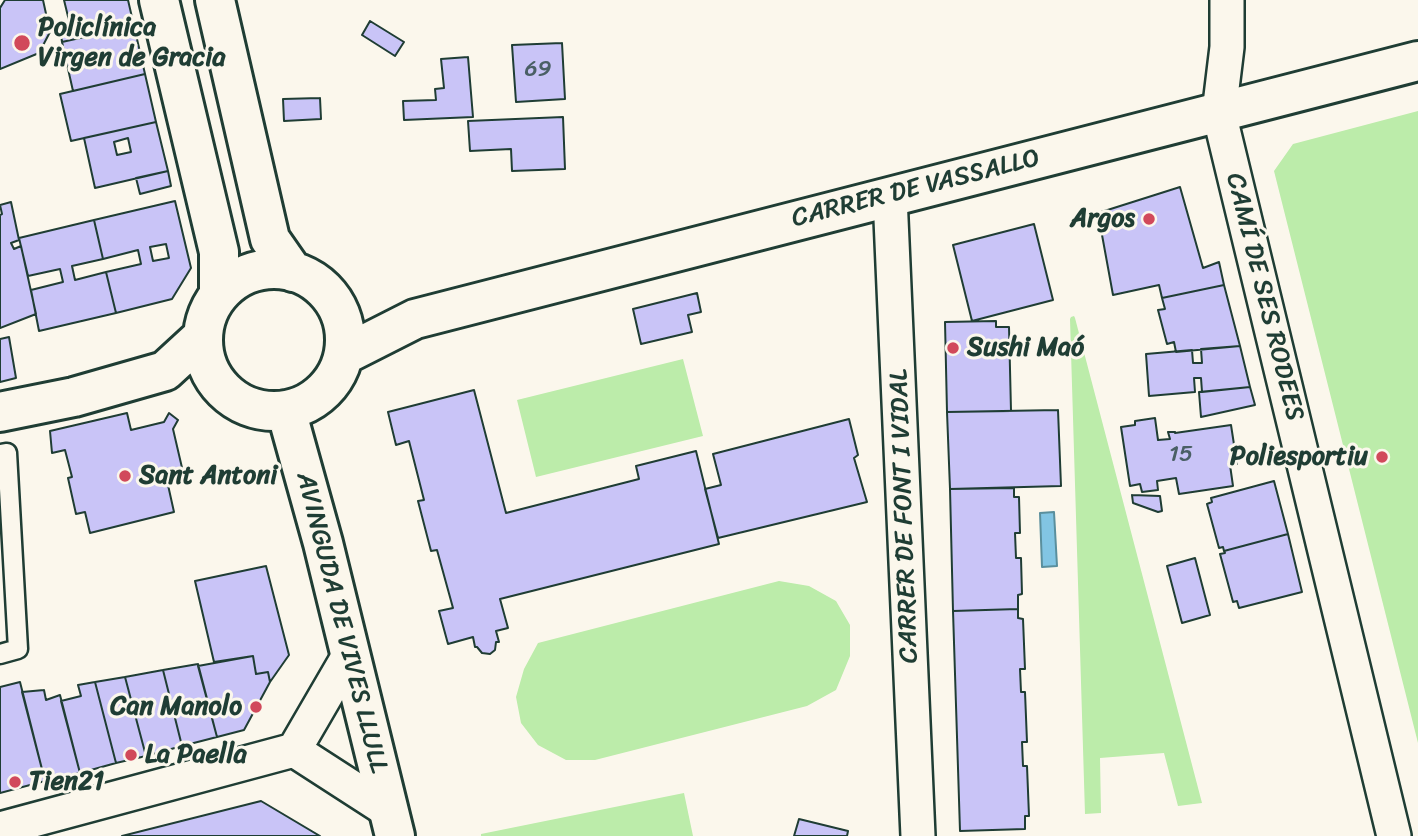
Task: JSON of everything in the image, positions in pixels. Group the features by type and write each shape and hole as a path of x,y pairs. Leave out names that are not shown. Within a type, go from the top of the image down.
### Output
{"street":[{"path":"159,0 219,252 219,295"},
{"path":"215,0 270,239 293,272"},
{"name":"CAMÍ DE SES RODEES","path":"1227,0 1227,47 1219,113 1394,836"},
{"name":"CARRER DE VASSALLO","path":"344,355 415,319 1418,61"},
{"name":"CARRER DE FONT I VIDAL","path":"890,196 918,836"},
{"path":"266,270 293,272 314,281 330,296 341,316 345,335 344,355 329,385 317,397 303,405 286,410 266,411 247,406 230,395 216,381 205,360 202,337 207,314 219,295 240,278 266,270"},
{"name":"CARRER DE VASSALLO","path":"341,316 415,319"},
{"path":"0,412 74,397 165,371 202,337"},
{"path":"165,371 216,381"},
{"name":"AVINGUDA DE VIVES LLULL","path":"286,410 323,543 393,824"},
{"path":"0,829 293,750 351,652"},
{"path":"293,750 393,824"}],"lane":[{"path":"0,454 7,453 18,649 0,654"}],"green space":[{"name":"Poliesportiu","path":"1418,111 1418,743 1274,171 1293,144"},
{"path":"1074,316 1202,803 1178,806 1164,753 1100,758 1101,813 1085,814 1070,319"},
{"path":"683,359 703,436 536,477 517,400"},
{"path":"779,581 809,586 836,601 850,625 850,656 836,690 807,706 595,760 566,760 538,745 521,723 516,697 524,669 538,643"},
{"path":"684,793 693,836 481,836 481,834"}],"water":[{"path":"1054,512 1057,566 1042,567 1040,513"}],"building":[{"name":"Policlínica Virgen de Gracia","path":"5,0 43,0 50,32 39,53 0,69 0,8"},
{"path":"64,0 128,0 134,26 62,42 61,35 72,33"},
{"path":"370,21 404,42 395,56 362,35"},
{"path":"134,26 145,74 73,91 62,42"},
{"path":"562,43 565,99 516,102 512,45"},
{"path":"468,57 473,117 404,120 403,101 436,100 435,89 444,88 441,59"},
{"path":"145,74 156,122 71,141 60,94"},
{"path":"320,98 321,119 284,121 283,99"},
{"path":"563,117 565,169 512,171 511,149 470,151 468,121"},
{"path":"156,122 168,171 95,188 84,138","holes":["128,138 131,152 117,155 114,142"]},
{"path":"168,171 171,186 140,194 136,178"},
{"path":"1180,187 1203,268 1219,262 1224,285 1162,298 1159,285 1113,295 1098,213"},
{"path":"175,201 191,268 172,299 116,313 106,272 141,264 138,250 103,259 94,220","holes":["166,244 169,258 153,261 150,247"]},
{"path":"11,202 19,240 11,243 14,249 21,246 36,314 0,328 0,205"},
{"path":"94,220 103,259 72,266 75,280 106,272 116,313 39,331 31,290 63,282 60,269 28,276 19,238"},
{"path":"1034,224 1053,300 972,321 953,245"},
{"path":"1224,285 1240,346 1176,352 1174,342 1167,344 1158,310 1165,309 1162,298"},
{"path":"697,293 701,312 688,315 692,332 641,344 633,309"},
{"path":"996,321 996,327 1009,327 1011,411 947,412 945,322"},
{"path":"9,337 16,378 0,382 0,339"},
{"path":"1240,346 1250,387 1202,392 1201,378 1194,378 1195,392 1149,396 1146,354 1192,350 1193,363 1202,363 1201,349"},
{"path":"1250,387 1255,405 1201,417 1199,392"},
{"path":"474,390 506,513 639,479 636,466 696,451 719,544 500,599 508,628 496,631 499,642 496,642 495,650 490,654 482,653 475,647 473,637 448,644 439,611 453,608 437,550 431,551 418,501 424,500 409,441 396,445 388,412"},
{"path":"1058,410 1061,486 950,489 947,412"},
{"path":"127,413 131,430 164,422 169,413 178,420 173,429 183,472 166,476 174,512 90,533 85,512 76,514 68,478 72,477 65,450 52,453 50,431"},
{"path":"1155,418 1158,440 1170,439 1168,432 1231,425 1237,464 1230,465 1233,486 1179,494 1176,478 1157,481 1158,490 1142,492 1140,484 1130,486 1121,427 1135,425 1135,421"},
{"path":"849,419 858,455 854,458 867,502 718,538 705,489 721,485 713,454"},
{"path":"1274,481 1288,534 1224,551 1223,547 1219,548 1207,504 1212,502 1211,498"},
{"path":"1014,488 1014,497 1019,497 1020,533 1015,533 1016,558 1021,558 1022,594 1018,595 1018,609 953,611 950,489"},
{"path":"1132,495 1160,496 1162,511 1133,503"},
{"path":"1288,534 1302,592 1239,608 1237,601 1233,602 1220,554"},
{"path":"1195,558 1210,615 1182,623 1167,566"},
{"path":"266,566 289,655 270,682 268,672 256,674 253,656 214,662 195,581"},
{"path":"1018,609 1018,618 1023,619 1025,669 1020,669 1021,692 1025,692 1027,742 1022,742 1023,766 1027,766 1029,816 1025,816 1025,829 960,831 953,611"},
{"path":"253,656 256,674 268,672 270,682 244,730 217,737 198,666"},
{"path":"198,664 217,737 182,746 163,670"},
{"path":"163,670 182,746 146,756 125,677"},
{"path":"125,677 146,756 116,763 95,682"},
{"path":"20,682 45,781 0,793 0,687"},
{"path":"95,682 116,763 80,773 61,701 81,696 78,685"},
{"path":"44,690 46,700 60,695 80,773 45,781 22,692"},
{"path":"261,801 320,836 122,836"},
{"path":"799,819 848,831 847,836 794,836"}],"place":[{"name":"Policlínica Virgen de Gracia","path":"22,43"},
{"name":"Argos","path":"1149,219"},
{"name":"Sushi Maó","path":"953,348"},
{"name":"Poliesportiu","path":"1382,457"},
{"name":"Sant Antoni","path":"125,476"},
{"name":"Can Manolo","path":"256,707"},
{"name":"La Paella","path":"131,755"},
{"name":"Tien21","path":"15,782"}]}
